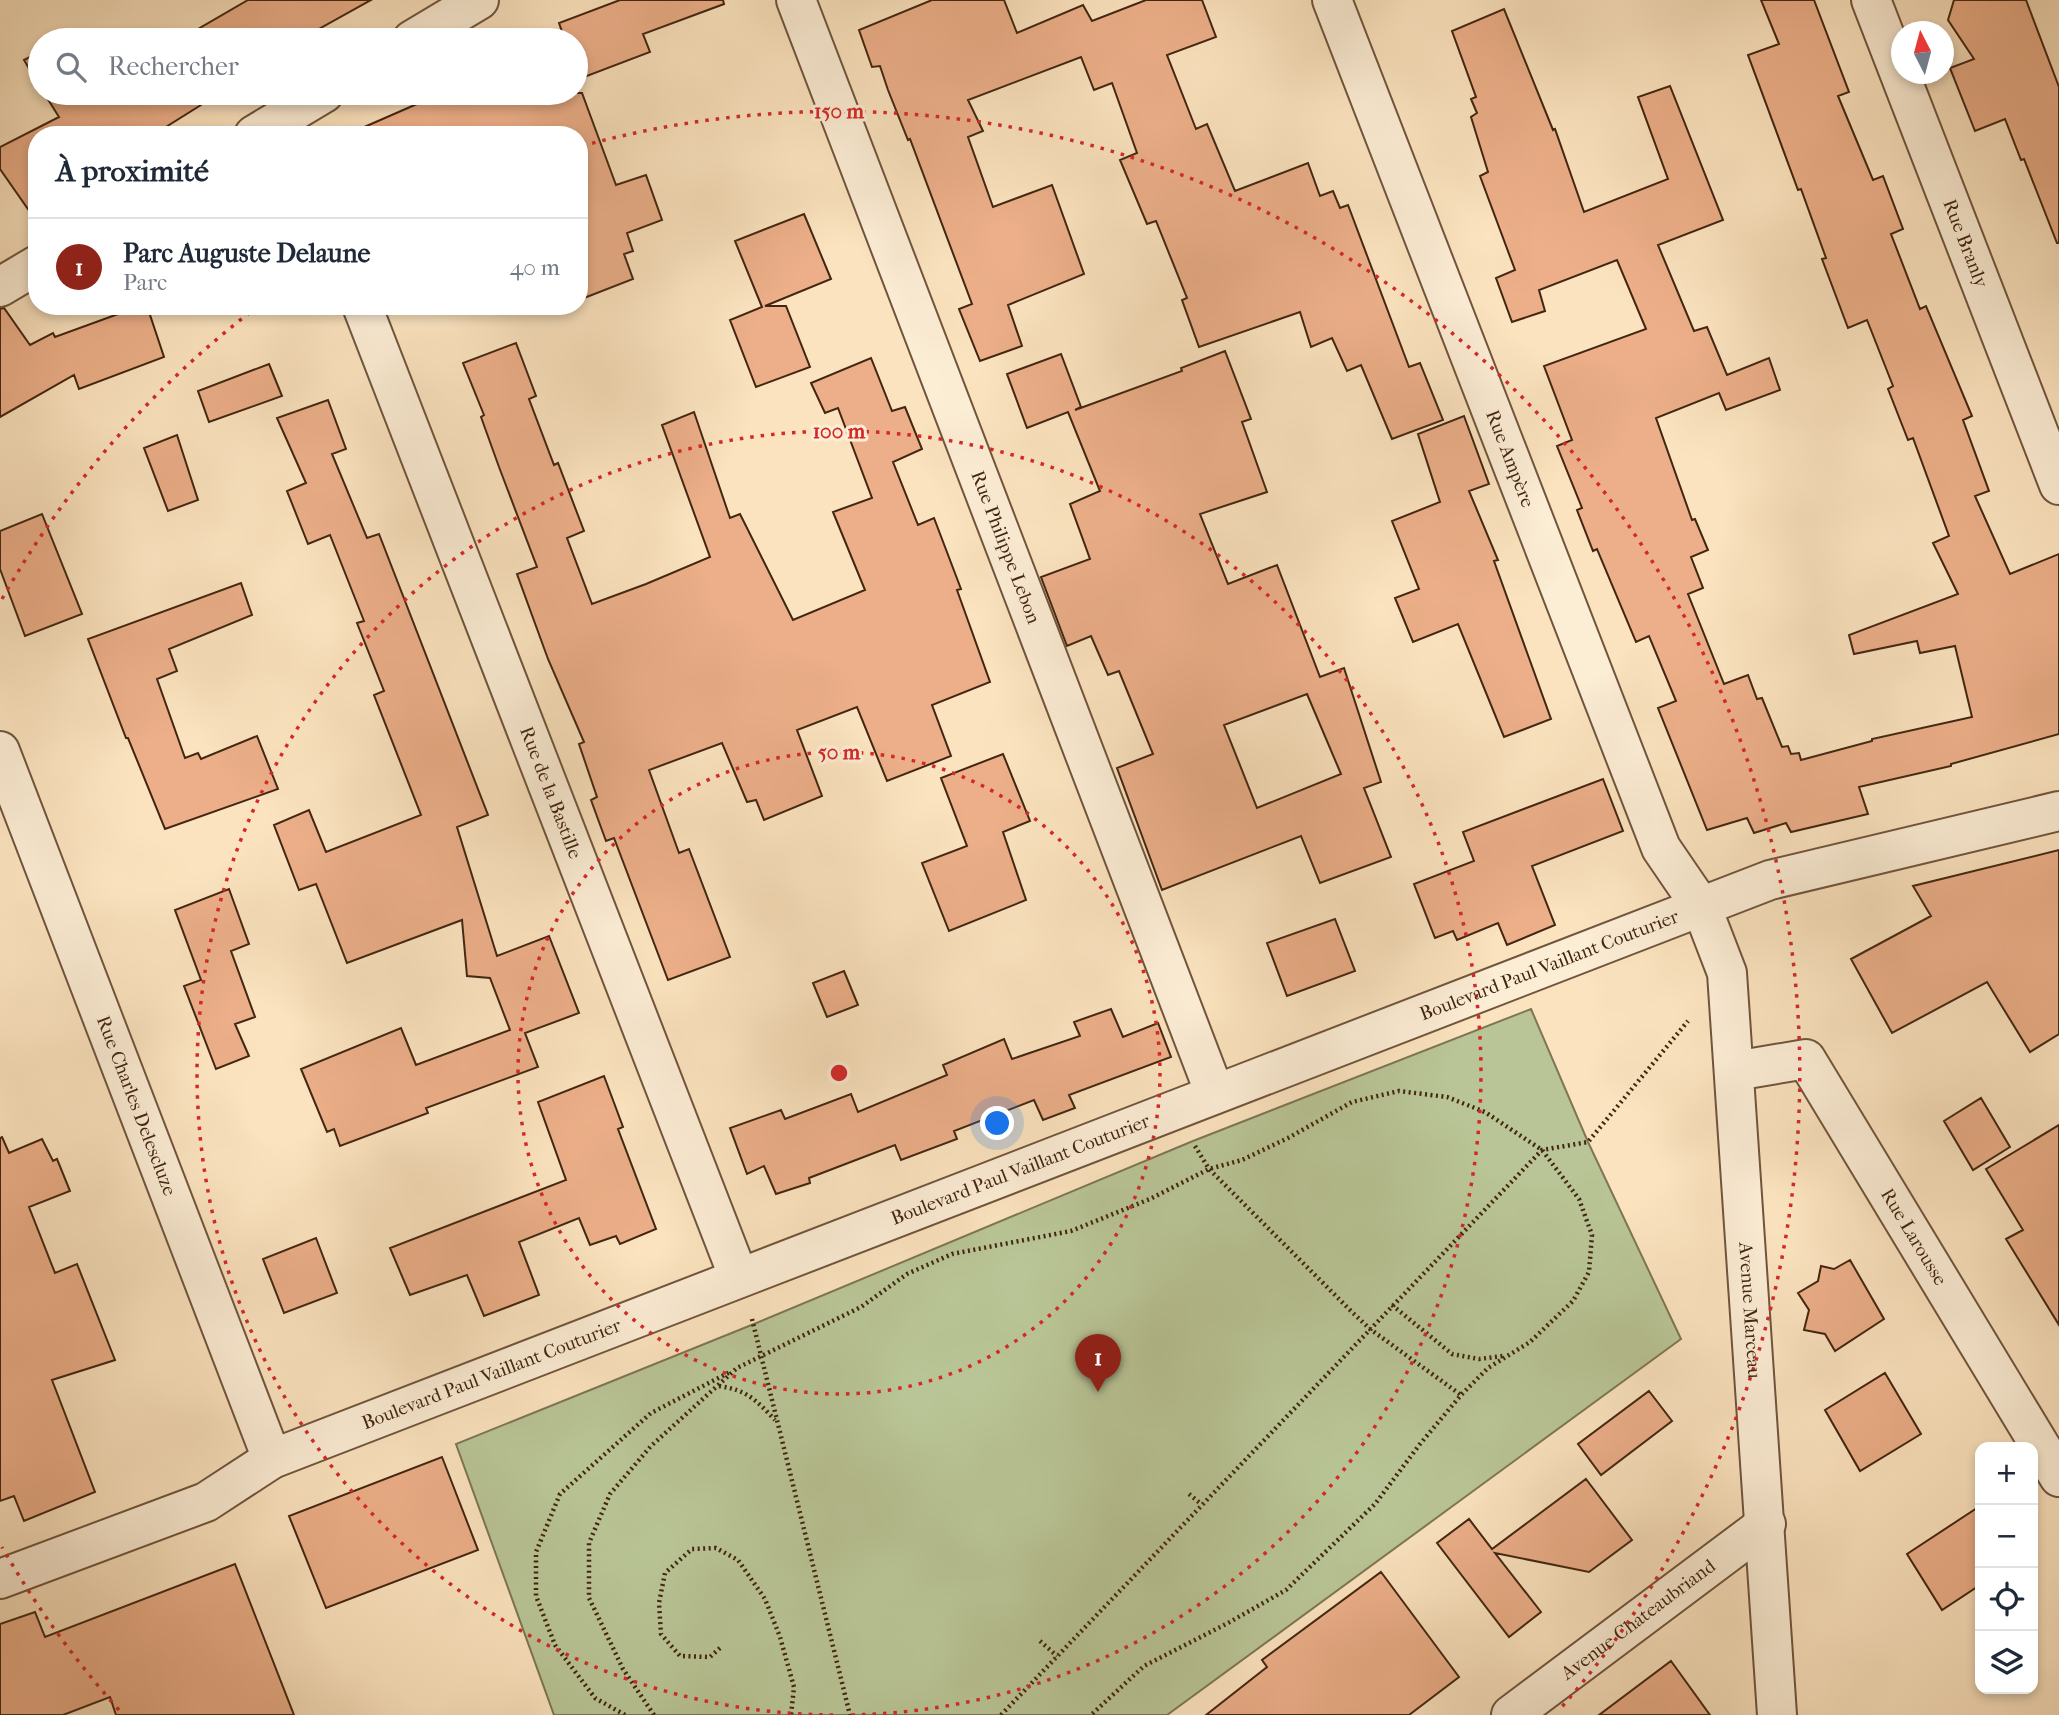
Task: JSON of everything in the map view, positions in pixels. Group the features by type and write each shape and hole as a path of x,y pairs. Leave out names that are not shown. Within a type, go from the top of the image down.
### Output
{"street":[{"path":"432,28 479,0"},
{"name":"Rue Philippe Lebon","path":"796,0 1199,1101"},
{"name":"Rue Ampère","path":"1332,0 1661,848 1702,908"},
{"name":"Rue Branly","path":"1871,0 2059,485"},
{"path":"291,125 312,105"},
{"path":"0,287 28,270"},
{"name":"Rue de la Bastille","path":"366,315 739,1278"},
{"name":"Rue Charles Delescluze","path":"0,751 272,1459"},
{"name":"Boulevard Paul Vaillant Couturier","path":"0,1579 206,1502 272,1459 1770,880 2059,811"},
{"name":"Avenue Marceau","path":"1702,908 1727,973 1777,1715"},
{"name":"Rue Larousse","path":"1735,1070 1806,1059 2059,1477"},
{"name":"Avenue Chateaubriand","path":"1511,1715 1766,1524"}],"path":[{"path":"1001,1715 1542,1150 1588,1142 1727,973"},
{"path":"623,1714 595,1698 555,1645 536,1596 536,1552 560,1494 651,1413 861,1307 907,1275 952,1254 1071,1231 1150,1199 1209,1169 1242,1160 1352,1102 1399,1091 1447,1097 1485,1112 1542,1150 1579,1199 1592,1236 1589,1272 1573,1301 1530,1342 1488,1368 1461,1395 1375,1504 1286,1590 1144,1666 1091,1715"},
{"path":"1199,1101 1193,1141 1209,1169 1370,1329 1461,1395"},
{"path":"739,1278 754,1324 850,1715"},
{"path":"1392,1305 1452,1354 1479,1359 1507,1356"},
{"path":"654,1715 623,1670 589,1598 589,1543 610,1494 651,1446 737,1368"},
{"path":"718,1385 738,1388 759,1403 777,1423"},
{"path":"1189,1494 1201,1504"},
{"path":"720,1648 710,1657 680,1656 661,1634 659,1603 665,1573 692,1549 716,1548 738,1560 765,1599 780,1637 794,1687 792,1715"},
{"path":"1040,1642 1057,1656"}],"green space":[{"path":"1531,1009 1588,1142 1681,1339 1167,1715 554,1715 456,1444 754,1324 1193,1141"}],"building":[{"path":"248,0 371,0 321,28 200,28"},
{"path":"620,0 723,0 724,4 643,34 650,52 588,76 588,28 561,28 559,23"},
{"path":"932,0 1004,0 1017,33 1083,5 1092,21 1146,0 1202,0 1216,37 1167,55 1196,129 1207,124 1235,191 1308,163 1320,196 1333,191 1340,208 1348,205 1409,367 1420,363 1443,420 1392,439 1361,365 1347,371 1332,338 1311,347 1300,312 1199,347 1182,300 1187,298 1156,221 1147,224 1120,160 1137,153 1112,83 1094,90 1081,57 968,100 983,131 968,137 993,207 1052,185 1084,274 1008,305 1022,346 980,361 959,309 972,304 880,66 872,67 859,30"},
{"path":"1761,0 1814,0 1849,92 1838,96 1873,180 1883,176 1903,229 1891,234 1920,309 1926,306 1972,416 1963,420 1989,491 1975,496 2010,574 2059,554 2059,734 1951,766 1859,787 1868,814 1791,832 1786,823 1754,833 1747,818 1707,830 1658,708 1676,701 1649,636 1636,642 1597,549 1593,551 1577,510 1582,508 1557,446 1572,440 1544,366 1646,329 1617,260 1539,290 1545,311 1512,322 1496,278 1515,270 1480,176 1488,172 1471,117 1477,113 1471,99 1476,97 1452,31 1504,9 1553,130 1555,129 1584,212 1668,179 1638,97 1670,86 1723,220 1658,245 1694,331 1707,327 1727,375 1769,358 1780,390 1726,410 1719,393 1656,418 1692,520 1695,519 1708,550 1691,557 1703,588 1688,594 1724,684 1748,675 1757,699 1762,698 1782,747 1788,746 1791,754 1799,753 1801,760 1872,739 1972,717 1955,646 1920,653 1917,641 1854,654 1849,635 1958,594 1933,543 1949,536 1913,438 1908,440 1888,389 1893,386 1867,320 1848,328 1822,259 1826,258 1801,189 1798,190 1748,55 1779,44"},
{"path":"1954,0 2026,0 2059,87 2059,243 2005,119 1975,131 1954,78 1954,66 1974,59 1954,29 1954,21 1948,20"},
{"path":"52,105 201,105 167,126 41,126 59,117"},
{"path":"415,105 586,105 616,185 646,175 662,220 627,233 633,251 624,254 633,279 588,296 588,126 367,126"},
{"path":"28,133 28,209 0,169 0,147"},
{"path":"804,214 831,279 765,306 786,306 810,367 756,387 730,320 762,307 735,241"},
{"path":"4,308 30,345 53,333 55,337 115,315 150,315 164,357 79,389 74,375 0,417 0,309"},
{"path":"516,343 536,396 529,399 554,465 558,463 584,531 567,538 592,604 710,557 662,425 694,412 730,518 740,514 793,620 865,590 833,512 872,498 838,408 825,413 811,383 871,358 892,411 905,407 922,449 893,462 918,525 934,518 961,589 957,590 990,682 932,705 951,756 887,781 857,707 797,730 822,796 764,820 756,800 747,802 722,743 649,770 679,853 689,849 730,957 668,980 614,838 606,841 591,800 597,797 579,744 584,742 548,659 517,574 537,567 463,363"},
{"path":"1225,351 1251,419 1242,422 1267,492 1200,514 1228,584 1277,565 1320,677 1344,668 1381,782 1364,788 1391,857 1320,883 1301,836 1162,890 1117,768 1153,754 1119,671 1108,675 1091,636 1067,646 1041,577 1090,559 1070,504 1100,491 1068,412 1027,428 1007,374 1061,354 1081,407 1075,410 1182,371 1181,368","holes":["1307,694 1341,774 1257,808 1224,725"]},
{"path":"269,364 282,396 209,422 198,391"},
{"path":"328,400 346,449 332,454 367,538 379,534 488,815 457,827 497,956 549,936 579,1013 525,1033 538,1067 426,1108 428,1113 340,1146 334,1129 327,1132 301,1069 401,1028 416,1065 510,1030 490,978 467,976 462,920 347,963 316,884 299,890 274,825 309,810 326,852 421,815 374,695 384,691 357,623 364,621 330,535 308,544 287,491 306,483 277,418"},
{"path":"1464,416 1489,484 1469,491 1498,560 1494,561 1551,719 1504,737 1458,624 1413,642 1395,598 1419,589 1392,521 1440,502 1418,434"},
{"path":"177,435 198,500 168,511 144,448"},
{"path":"42,514 82,614 25,636 0,569 0,531"},
{"path":"241,583 252,615 169,649 177,671 157,679 185,758 198,753 201,759 257,736 278,789 165,829 88,639"},
{"path":"1003,754 1030,821 1003,832 1026,900 949,931 922,863 967,846 941,778"},
{"path":"1603,779 1623,831 1532,866 1555,925 1507,945 1498,923 1457,940 1453,931 1435,938 1414,884 1474,861 1463,832"},
{"path":"2059,850 2059,1034 2030,1052 1987,982 1892,1033 1851,959 1931,916 1913,886"},
{"path":"229,889 249,944 231,951 255,1017 235,1024 249,1056 216,1069 184,986 201,980 175,910"},
{"path":"1335,919 1355,971 1287,996 1267,943"},
{"path":"844,971 858,1005 827,1017 813,983"},
{"path":"1111,1009 1123,1037 1158,1023 1171,1057 1069,1095 1075,1108 1043,1120 1034,1100 954,1131 957,1139 901,1160 895,1145 809,1178 810,1183 776,1194 764,1166 747,1174 730,1128 781,1110 785,1119 851,1094 858,1112 947,1075 943,1065 1004,1039 1012,1059 1080,1036 1074,1022"},
{"path":"604,1076 623,1127 618,1129 656,1229 620,1244 616,1236 590,1245 579,1218 519,1242 539,1295 484,1316 467,1275 410,1295 390,1248 566,1180 538,1102"},
{"path":"1981,1098 2010,1147 1973,1170 1944,1121"},
{"path":"2059,1125 2059,1325 2006,1239 2023,1230 1986,1169"},
{"path":"2,1137 9,1153 42,1139 53,1161 57,1159 70,1191 29,1207 55,1273 77,1264 115,1360 52,1380 95,1492 24,1521 14,1496 0,1501"},
{"path":"316,1238 337,1293 284,1313 263,1259"},
{"path":"1850,1260 1884,1319 1835,1351 1825,1334 1804,1330 1809,1310 1798,1293 1818,1281 1821,1266 1834,1269"},
{"path":"1885,1373 1921,1434 1860,1471 1825,1410"},
{"path":"1649,1391 1672,1421 1601,1475 1578,1444"},
{"path":"442,1457 478,1550 326,1608 289,1516"},
{"path":"1586,1479 1632,1540 1589,1572 1495,1553 1541,1612 1509,1637 1437,1543 1469,1519 1492,1549"},
{"path":"1975,1509 1975,1588 1942,1610 1907,1554"},
{"path":"235,1564 294,1715 116,1715 110,1697 63,1715 0,1715 0,1624 35,1612 45,1637"},
{"path":"1381,1572 1459,1677 1409,1715 1206,1715 1267,1667 1262,1660"},
{"path":"1671,1661 1710,1715 1599,1715"}],"place":[{"name":"Parc Auguste Delaune","path":"1098,1392"}]}
